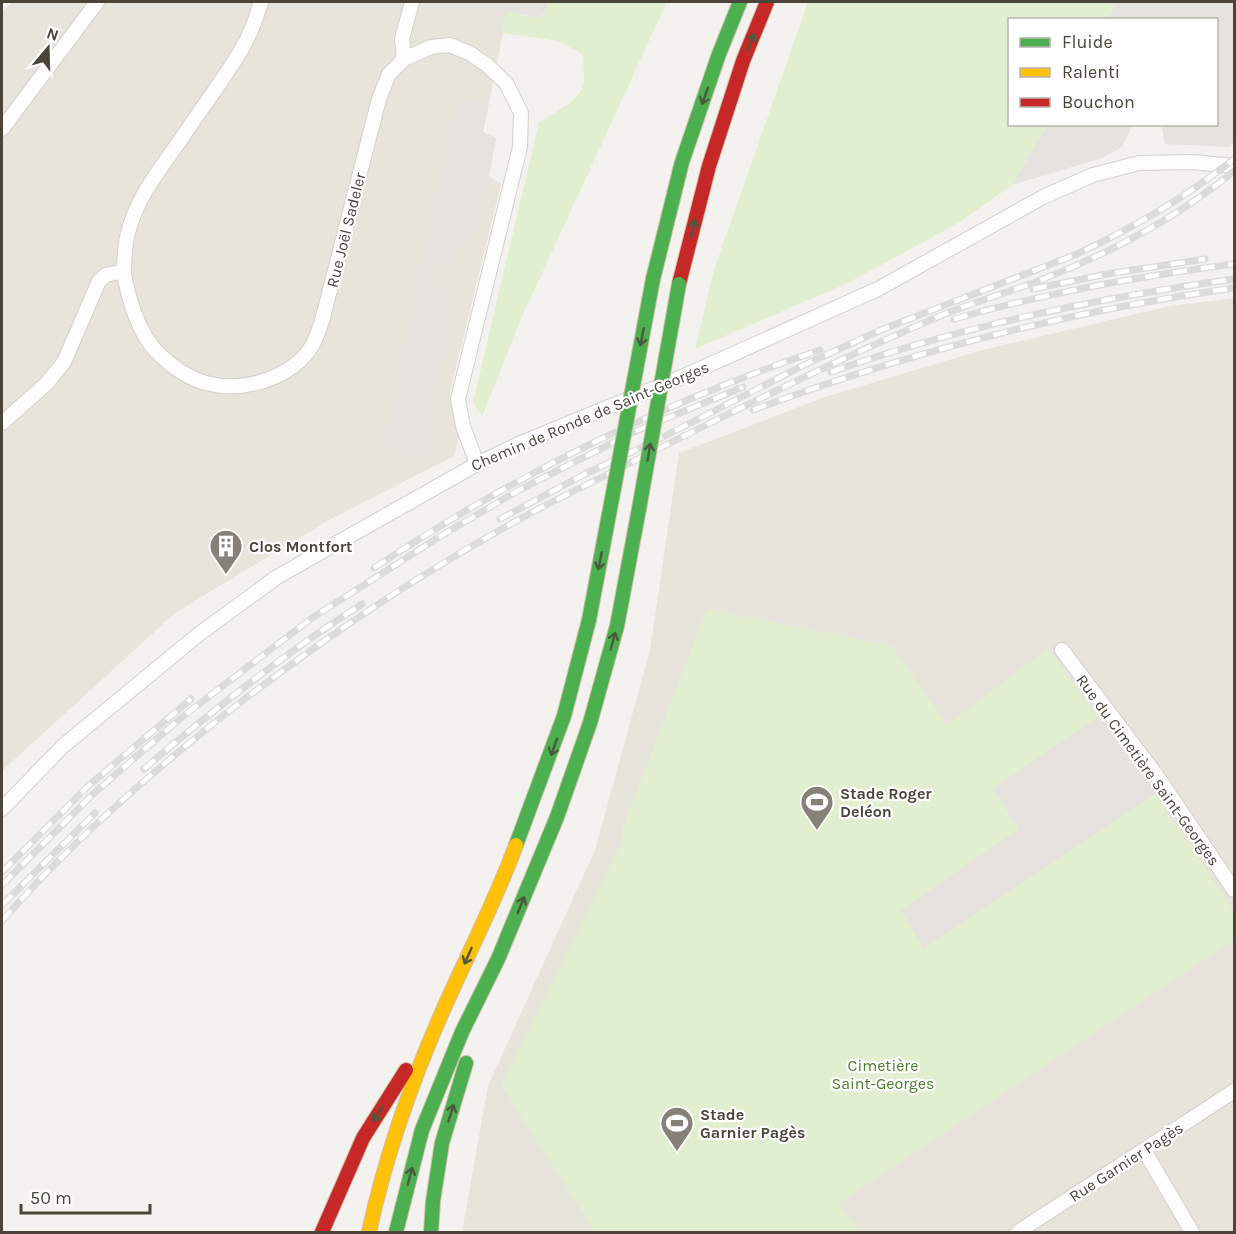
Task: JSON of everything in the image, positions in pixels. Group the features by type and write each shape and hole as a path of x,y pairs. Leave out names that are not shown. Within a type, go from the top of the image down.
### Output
{"highway":[{"path":"369,1233 379,1185 399,1119 443,1011 513,854 564,717 589,620 652,279 682,162 719,54 740,2"},
{"path":"396,1233 422,1130 462,1032 498,959 557,817 590,723 617,626 679,284 709,166 744,61 767,2"},
{"path":"431,1233 433,1201 442,1143 498,959"},
{"path":"322,1233 363,1138 443,1011"}],"street":[{"path":"2,129 97,2"},
{"name":"Rue Joël Sadeler","path":"261,2 255,23 242,50 158,172 137,206 127,233 124,271 132,308 149,342 178,370 207,383 242,387 275,376 293,367 312,346 322,321 379,99 389,74 404,58"},
{"path":"412,2 402,39 404,58 431,47 450,45 471,54 506,83 521,113 520,147 458,399 463,426 477,464"},
{"name":"Chemin de Ronde de Saint-Georges","path":"2,809 63,746 199,634 277,577 477,464 521,443 682,377 878,289 1043,197 1093,175 1139,163 1192,162 1234,165"},
{"path":"2,423 57,372 64,362 99,281 106,275 124,271"},
{"name":"Rue du Cimetière Saint-Georges","path":"1062,650 1157,776 1234,890"},
{"name":"Rue Garnier Pagès","path":"1018,1233 1234,1091"},
{"path":"1144,1150 1192,1233"}],"shaded area":[{"path":"13,2 548,2 502,24 503,33 483,132 496,138 489,176 501,184 450,392 459,437 454,456 329,520 175,613 2,771 2,11"},
{"path":"495,2 548,2 544,14 536,18 493,5"},
{"path":"1106,2 1234,2 1234,142 1230,147 1165,144 1162,128 1163,126 1218,126 1218,18 1108,18 1115,6"},
{"path":"459,97 489,103 483,132 496,138 489,176 470,244 457,243 452,269 435,265 429,285 453,291 425,457 385,450 417,282"},
{"path":"1046,126 1132,126 1122,147 1102,158 1012,185"},
{"path":"1234,298 1234,1232 462,1232 488,1086 595,850 650,650 679,453 825,397 979,351 1170,306"},
{"path":"1099,716 1155,794 924,948 901,910 1019,829 993,789"}],"green space":[{"path":"548,2 667,2 520,321 482,417 473,402 539,123 572,101 584,83 582,54 558,41 503,33 502,24 508,11 536,18 544,14"},
{"path":"808,2 1106,2 1115,6 1108,18 1008,18 1008,126 1046,126 1012,185 960,222 848,283 695,349 714,270"},
{"name":"Cimetière Saint-Georges","path":"707,609 892,646 947,725 1047,649 1099,716 994,788 1019,829 901,910 924,948 1155,794 1234,912 1234,940 839,1203 858,1230 854,1232 595,1232 501,1085 623,840 621,832"}],"railway":[{"path":"500,519 806,364 881,330 1098,244 1178,199 1234,159"},
{"path":"2,921 112,809 202,733 309,652 427,573 550,503 831,365 939,316 1033,283 1113,248 1188,205 1234,171"},
{"path":"1033,289 1107,274 1205,259"},
{"path":"954,319 1093,286 1234,264"},
{"path":"831,372 930,341 1031,315 1132,295 1234,279"},
{"path":"753,410 871,370 990,336 1051,321 1173,297 1234,288"},
{"path":"374,568 480,503 590,444 703,393 820,350"},
{"path":"2,885 93,794 182,717 312,618 439,537 519,490 636,431 743,387"},
{"path":"144,769 250,682 362,604"},
{"path":"2,872 87,787 191,699"},
{"path":"2,905 95,813"}],"traffic: fast":[{"path":"653,279 682,162 719,54 740,2"},
{"path":"611,504 653,279"},
{"path":"639,509 679,284"},
{"path":"516,845 564,716 589,620 611,504"},
{"path":"396,1232 422,1130 462,1032 498,959 557,817 590,723 617,626 639,509"},
{"path":"431,1232 433,1201 442,1143 466,1063"}],"traffic: slow":[{"path":"369,1232 383,1174 411,1090 432,1035 491,907 516,845"}],"traffic: jam":[{"path":"679,284 709,166 743,61 767,2"},
{"path":"322,1232 363,1138 406,1070"}],"place":[{"name":"Clos Montfort","path":"226,575"},
{"name":"Stade Roger Deléon","path":"817,831"},
{"name":"Stade Garnier Pagès","path":"677,1152"}]}
